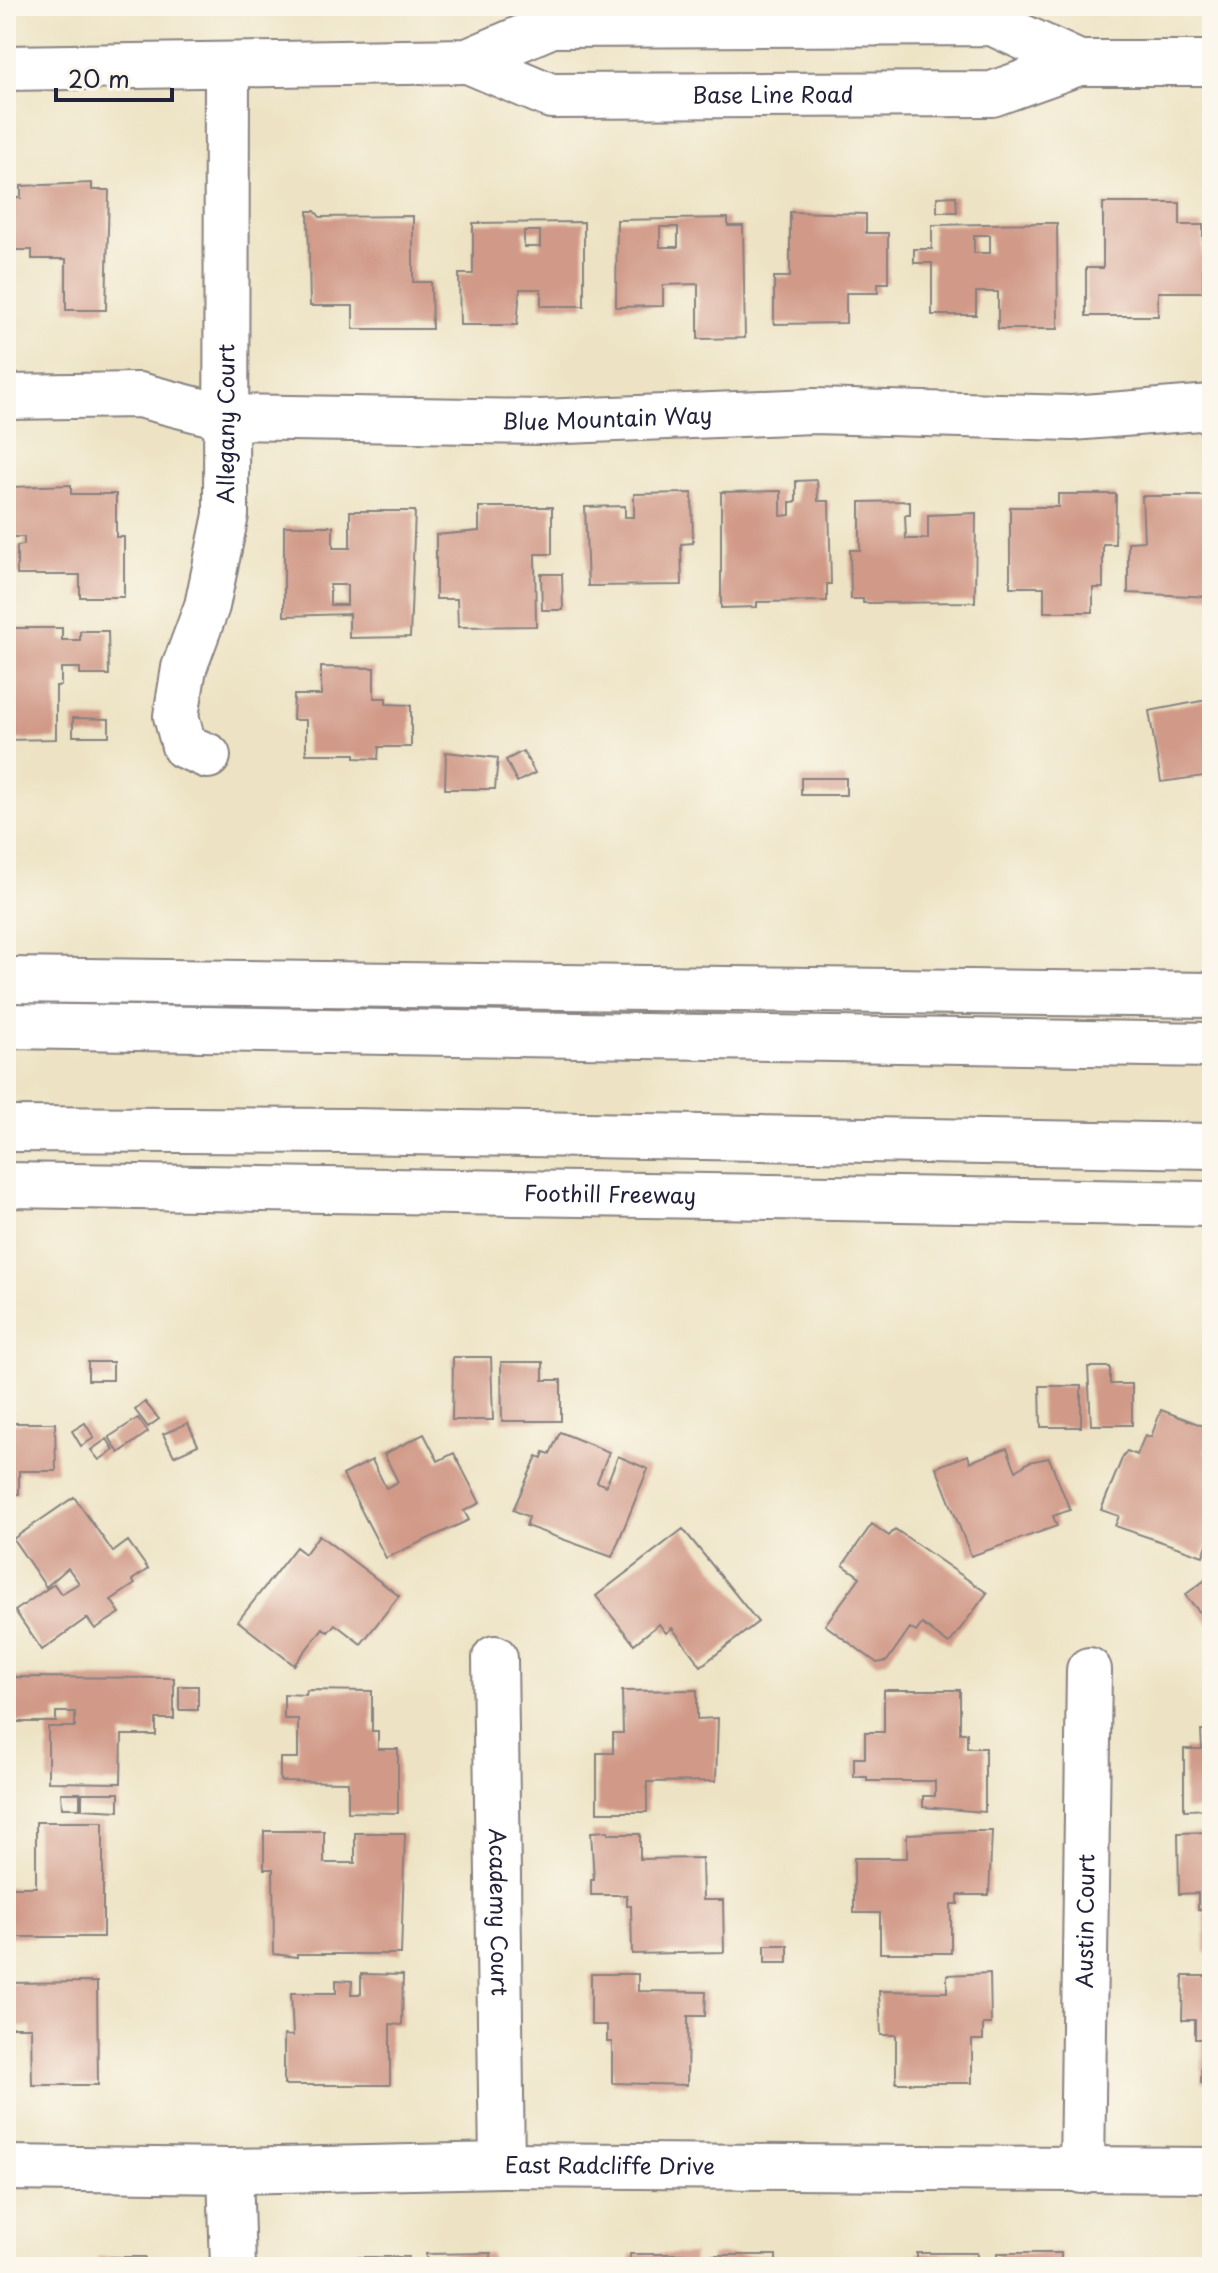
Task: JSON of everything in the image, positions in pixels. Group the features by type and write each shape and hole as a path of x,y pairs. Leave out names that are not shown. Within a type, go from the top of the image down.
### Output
{"main road":[{"name":"Base Line Road","path":"6,68 468,61 552,25 992,23 1079,63"},
{"name":"Base Line Road","path":"468,61 551,96 992,94 1079,63 1212,63"},
{"name":"Allegany Court","path":"208,756 184,746 176,716 184,668 207,606 226,515 227,67"},
{"name":"Blue Mountain Way","path":"6,397 139,395 225,417 541,422 813,411 1072,418 1212,407"},
{"path":"6,980 1212,995"},
{"path":"6,1026 1212,1045"},
{"path":"6,1129 365,1131 1212,1146"},
{"name":"Foothill Freeway","path":"6,1185 1212,1204"},
{"name":"Academy Court","path":"495,1658 502,2165"},
{"name":"Austin Court","path":"1082,2171 1089,1670"},
{"name":"East Radcliffe Drive","path":"6,2168 230,2171 502,2165 1212,2170"},
{"path":"230,2171 233,2267"}],"building":[{"path":"92,183 92,190 109,190 106,310 66,310 66,259 32,259 32,250 13,250 13,198 21,198 21,186"},
{"path":"956,196 957,212 937,212 937,197"},
{"path":"1103,203 1180,203 1180,225 1203,225 1203,292 1158,292 1158,316 1086,316 1086,268 1103,268"},
{"path":"308,211 315,211 320,217 413,216 413,282 431,282 432,329 353,329 353,306 310,306"},
{"path":"790,212 866,214 866,233 888,233 888,283 878,283 878,293 846,293 846,323 774,324 774,277 790,277"},
{"path":"728,218 728,226 743,226 745,338 698,339 698,284 663,285 663,306 616,307 617,220","holes":["660,227 678,227 678,247 660,247"]},
{"path":"584,222 584,306 541,306 541,289 520,289 517,325 460,325 459,274 473,274 473,223","holes":["524,231 540,231 540,247 524,247"]},
{"path":"1057,223 1058,329 998,329 998,292 976,292 976,315 932,315 932,263 914,263 914,249 932,249 932,225","holes":["974,235 990,235 990,253 974,253"]},
{"path":"817,480 818,501 829,501 831,584 827,584 827,601 757,602 757,607 721,608 721,492 781,491 781,516 790,515 790,502 796,502 796,481"},
{"path":"71,485 71,494 116,494 116,537 124,537 124,597 80,597 80,575 17,575 17,546 24,545 24,537 12,537 12,487"},
{"path":"692,493 693,543 681,544 682,585 588,586 585,507 625,506 625,517 634,517 634,494"},
{"path":"1058,494 1116,494 1115,544 1103,544 1103,588 1093,588 1093,612 1044,612 1044,587 1010,587 1010,507 1058,507"},
{"path":"1142,496 1206,496 1206,532 1212,532 1212,597 1128,593 1128,542 1144,541"},
{"path":"910,501 910,515 905,515 906,539 928,539 928,515 976,513 975,602 863,603 863,599 851,599 850,550 860,550 860,502"},
{"path":"479,507 552,507 552,554 535,554 536,626 458,627 457,599 436,599 436,535 479,531"},
{"path":"350,511 415,511 410,637 349,638 349,614 284,616 284,526 333,526 333,548 350,548","holes":["330,585 347,585 347,605 330,605"]},
{"path":"541,574 562,574 563,610 542,610"},
{"path":"11,628 62,628 62,640 80,640 80,631 108,631 109,675 80,675 80,668 61,668 61,686 56,686 56,739 6,740 6,631"},
{"path":"321,667 374,668 374,698 386,698 386,704 411,705 411,747 379,747 378,759 355,758 355,754 306,754 306,720 293,720 294,695 321,695"},
{"path":"1212,699 1212,775 1161,782 1149,711"},
{"path":"73,718 109,719 109,736 73,736"},
{"path":"523,751 535,773 517,782 506,760"},
{"path":"446,752 498,758 495,789 445,789"},
{"path":"801,778 846,778 846,795 801,795"},
{"path":"453,1357 491,1357 493,1420 452,1420"},
{"path":"88,1362 113,1362 113,1380 88,1380"},
{"path":"501,1362 543,1362 543,1380 561,1380 561,1421 502,1421"},
{"path":"1088,1367 1110,1367 1110,1384 1132,1384 1132,1425 1091,1425"},
{"path":"1040,1386 1081,1386 1081,1427 1041,1427"},
{"path":"145,1402 159,1419 148,1427 135,1410"},
{"path":"1161,1410 1212,1429 1205,1452 1212,1454 1212,1530 1203,1556 1115,1526 1119,1516 1101,1510 1123,1456 1127,1451 1137,1455 1145,1435 1151,1437"},
{"path":"138,1418 148,1432 119,1453 109,1437"},
{"path":"6,1423 55,1423 56,1471 19,1471 19,1494 6,1494"},
{"path":"85,1423 94,1438 81,1446 72,1431"},
{"path":"188,1423 198,1445 174,1456 163,1434"},
{"path":"560,1432 609,1452 597,1482 606,1486 618,1456 648,1469 612,1557 526,1526 529,1517 513,1510 537,1456 542,1458 544,1452 550,1454"},
{"path":"424,1434 438,1461 454,1453 480,1503 464,1511 469,1520 386,1558 343,1475 372,1460 386,1488 398,1482 384,1454"},
{"path":"107,1439 114,1450 99,1460 91,1450"},
{"path":"1007,1448 1016,1471 1029,1462 1049,1458 1070,1510 1053,1516 1057,1526 971,1556 936,1467 968,1455 970,1462"},
{"path":"74,1497 113,1552 128,1541 148,1569 132,1580 135,1584 111,1600 120,1613 95,1629 87,1618 42,1650 15,1611 54,1584 61,1594 79,1583 68,1568 46,1587 13,1539"},
{"path":"872,1524 889,1536 895,1529 987,1593 949,1644 922,1624 916,1632 910,1628 887,1661 877,1663 825,1625 860,1577 843,1565"},
{"path":"683,1529 758,1622 701,1666 672,1628 666,1633 659,1624 634,1644 596,1596"},
{"path":"319,1535 399,1596 361,1644 335,1624 328,1632 323,1628 294,1665 238,1621 296,1547 305,1554"},
{"path":"1212,1575 1212,1627 1185,1595"},
{"path":"8,1677 174,1678 174,1719 156,1719 156,1735 122,1735 121,1783 48,1782 48,1727 75,1727 75,1712 56,1712 56,1722 7,1722"},
{"path":"179,1686 198,1686 198,1710 179,1710"},
{"path":"307,1690 372,1691 372,1731 378,1731 378,1749 398,1749 398,1813 348,1812 348,1782 280,1781 280,1758 298,1758 298,1719 284,1719 284,1694 306,1695"},
{"path":"697,1690 697,1719 718,1718 716,1781 647,1782 647,1812 597,1812 597,1753 613,1753 613,1733 623,1733 622,1691"},
{"path":"884,1690 960,1690 960,1733 967,1733 967,1748 985,1748 985,1812 923,1807 923,1796 935,1796 935,1781 867,1781 867,1777 854,1777 854,1758 865,1758 865,1732 884,1732"},
{"path":"1201,1731 1212,1731 1212,1809 1184,1810 1184,1749 1202,1749"},
{"path":"61,1793 80,1793 80,1808 62,1808"},
{"path":"82,1793 119,1793 119,1811 82,1809"},
{"path":"36,1822 103,1822 103,1937 6,1937 6,1887 36,1887"},
{"path":"264,1831 324,1831 324,1863 355,1863 355,1833 405,1833 401,1954 297,1954 297,1957 274,1954 273,1869 264,1869"},
{"path":"608,1831 608,1834 640,1834 640,1859 702,1858 703,1900 723,1900 724,1952 632,1954 631,1906 627,1906 627,1895 591,1895 591,1880 594,1880 591,1832"},
{"path":"992,1831 989,1895 958,1895 958,1904 951,1904 951,1953 880,1953 880,1913 854,1913 854,1858 907,1858 907,1834"},
{"path":"1212,1832 1212,1953 1205,1953 1204,1909 1198,1910 1198,1893 1179,1894 1178,1833"},
{"path":"765,1945 788,1945 788,1963 765,1963"},
{"path":"990,1973 991,2024 983,2024 983,2040 972,2040 972,2083 896,2083 896,2035 881,2035 879,1991 947,1992 947,1975"},
{"path":"361,1974 403,1975 402,2025 390,2024 390,2085 284,2085 284,2035 293,2036 291,1993 336,1993 336,1980 352,1981 351,1994 361,1994"},
{"path":"591,1974 638,1974 638,1991 706,1992 705,2016 688,2016 687,2085 612,2083 612,2042 607,2042 607,2025 591,2025"},
{"path":"1183,1976 1212,1976 1212,2083 1201,2083 1202,2039 1195,2039 1195,2020 1182,2020"},
{"path":"97,1982 98,2085 32,2085 31,2027 6,2027 6,1983"},
{"path":"491,2253 491,2267 427,2267 426,2254"},
{"path":"917,2253 977,2253 977,2267 917,2267"},
{"path":"997,2253 1061,2253 1061,2267 997,2267"},
{"path":"630,2254 694,2254 693,2267 630,2267"},
{"path":"711,2255 776,2255 776,2267 711,2267"},
{"path":"98,2257 145,2257 145,2267 98,2267"},
{"path":"357,2257 409,2257 409,2267 357,2267"}]}
